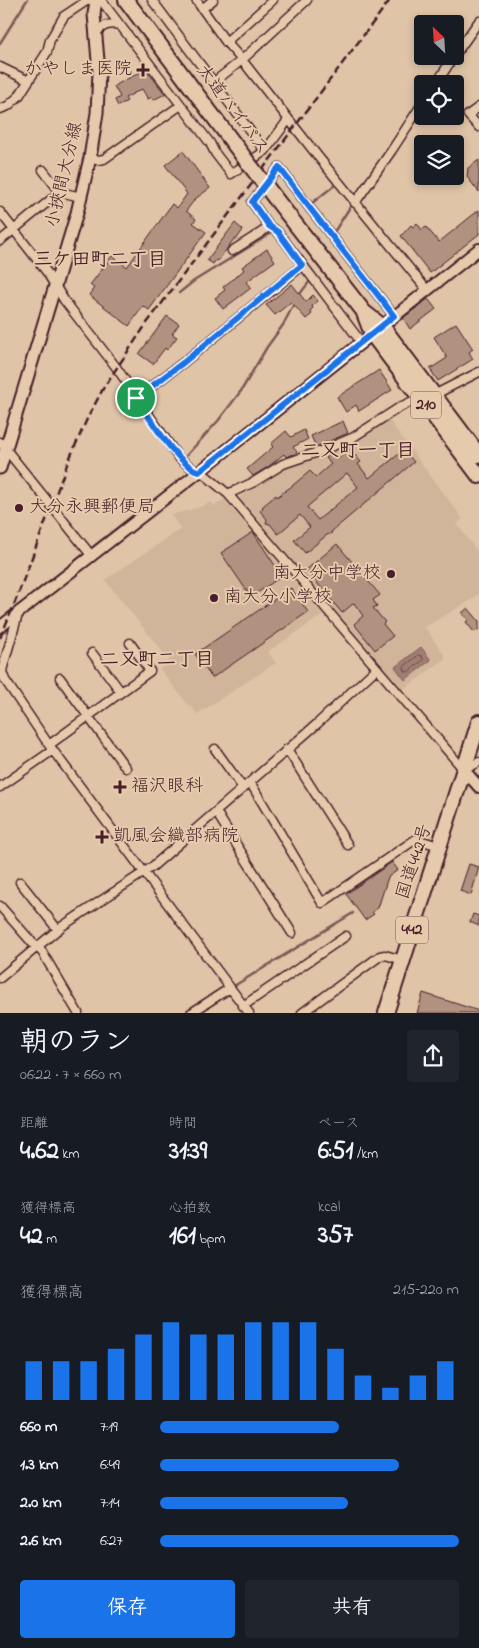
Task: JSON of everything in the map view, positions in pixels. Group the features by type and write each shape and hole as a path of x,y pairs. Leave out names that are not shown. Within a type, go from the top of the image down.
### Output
{"highway":[{"name":"大道バイパス","path":"126,0 275,198 364,312 372,334 479,455"},
{"name":"大道バイパス","path":"427,396 479,476"},
{"name":"国道442号","path":"386,1013 479,722"}],"main road":[{"name":"小挾間大分線","path":"0,468 3,446 55,286 81,197 90,158 97,113 98,88 94,14 96,0"}],"street":[{"path":"0,109 13,102 29,81 47,52 50,40 60,19 88,0"},
{"path":"101,0 231,174 265,151 288,120"},
{"path":"152,0 265,151"},
{"path":"196,0 226,42 288,120 427,290"},
{"path":"202,9 213,0"},
{"path":"226,42 273,0"},
{"path":"214,82 242,60 307,0"},
{"path":"464,43 479,21"},
{"path":"96,33 108,24 120,25"},
{"path":"0,67 29,81"},
{"path":"90,158 104,159 180,105"},
{"path":"479,107 468,115 479,127"},
{"path":"355,202 414,116"},
{"path":"372,334 302,265 278,232 269,226 252,202 279,167 307,206 394,316"},
{"path":"43,170 60,192 81,197"},
{"path":"0,241 60,192"},
{"path":"0,212 116,367 178,457 193,469 204,474 228,494 479,787"},
{"path":"232,251 269,226"},
{"path":"0,627 199,472 479,249"},
{"path":"136,398 184,362 302,265"},
{"path":"228,494 254,482 283,464 352,438 400,407 479,372"},
{"path":"3,446 91,555"},
{"path":"19,612 2,672 5,680 51,748 249,1013"},
{"path":"0,787 51,748 89,715 150,671 130,643"},
{"path":"92,653 121,692"},
{"path":"0,978 58,930 144,874 377,668"},
{"path":"60,678 89,715 126,768"},
{"path":"215,749 243,788"},
{"path":"287,749 348,844"},
{"path":"464,770 479,762"},
{"path":"250,782 322,903 416,839 439,846"},
{"path":"216,812 292,933"},
{"path":"20,882 58,930"},
{"path":"0,906 37,946 78,1013"},
{"path":"243,1006 346,936"},
{"path":"302,1013 380,956 385,954 403,960"},
{"path":"191,1013 230,988"}],"shaded area":[{"name":"南大分中学校","path":"388,419 463,519 457,524 479,554 479,594 425,627 446,658 401,691 240,499 240,496 286,468 317,458 357,439"},
{"name":"南大分小学校","path":"224,499 323,615 270,650 269,653 276,663 197,714 160,669 170,661 105,580 181,529 171,515 211,502 214,506"}],"water":[{"path":"421,647 431,660 405,680 395,667"}],"building":[{"path":"146,69 165,94 153,100 152,97 148,99 142,89 125,98 127,101 118,106 115,100 120,97 114,86"},
{"path":"183,151 210,188 195,199 186,211 196,219 193,223 206,232 149,310 143,306 129,326 89,295 94,288 90,285 112,256 127,267 172,204 177,208 187,194 165,165"},
{"path":"479,160 479,192 467,177 468,168"},
{"path":"479,210 479,234 430,273 401,236 411,225 413,227 417,223 422,230 426,227 439,242"},
{"path":"235,223 243,230 218,261 216,260 213,264 207,260"},
{"path":"267,249 275,261 246,282 251,288 223,309 215,298 225,290 223,287 244,270 242,267"},
{"path":"292,284 306,302 313,295 318,301 312,306 313,308 310,311 312,314 306,319 291,302 275,315 266,305"},
{"path":"428,299 436,309 410,329 403,318"},
{"path":"167,316 179,324 172,334 177,337 167,350 165,348 153,364 139,354"},
{"path":"456,323 473,349 469,352 473,359 438,381 430,369 447,358 434,337"},
{"path":"379,370 392,390 359,411 356,405 346,412 337,397"},
{"path":"343,421 348,433 316,447 311,436"},
{"path":"304,430 308,439 293,447 297,452 286,457 284,454 253,476 247,469 273,447 271,444 286,431 291,437"},
{"path":"350,449 361,462 358,464 369,478 404,450 414,462 332,533 305,553 294,540 310,527 300,515 278,534 270,524 266,523 267,519 260,511 276,495 277,497 310,471 316,477 331,464 326,458 333,453 338,459","holes":["347,473 358,487 318,520 307,507"]},
{"path":"253,532 282,576 251,597 221,553"},
{"path":"337,544 380,595 373,600 377,606 373,608 385,622 383,624 393,636 375,650 354,624 363,616 354,603 342,613 306,570"},
{"path":"291,588 308,612 212,678 195,654"},
{"path":"468,608 479,621 479,629 474,632 462,613"},
{"path":"392,862 398,870 388,877 378,908 372,912 374,914 365,920 346,894"},
{"path":"469,864 479,867 471,895 460,891"},
{"path":"473,914 479,916 479,926 470,922"},
{"path":"423,993 479,1011 479,1013 417,1013"}],"waterway":[{"path":"0,43 27,0"},
{"path":"311,204 336,184 345,196"},
{"path":"334,232 352,204"},
{"path":"179,293 194,281 270,234"},
{"path":"299,295 310,281"},
{"path":"185,457 218,421 241,391 267,347 283,325 295,302"},
{"path":"0,620 149,503"},
{"path":"234,986 353,913"}],"railway":[{"path":"0,638 68,462 104,387 147,323 390,0"}],"place":[{"name":"かやしま医院","path":"143,70"},
{"name":"大分永興郵便局","path":"19,508"},
{"name":"南大分中学校","path":"391,574"},
{"name":"南大分小学校","path":"214,598"},
{"name":"福沢眼科","path":"120,787"},
{"name":"凱風会織部病院","path":"102,837"}],"district":[{"name":"三ケ田町二丁目","path":"100,260"},
{"name":"二又町一丁目","path":"358,451"},
{"name":"二又町二丁目","path":"157,660"}],"route":[{"path":"279,167 307,206 394,316 199,472 178,457 136,398 222,332 302,265 278,232 269,226 252,202 279,167"}]}
